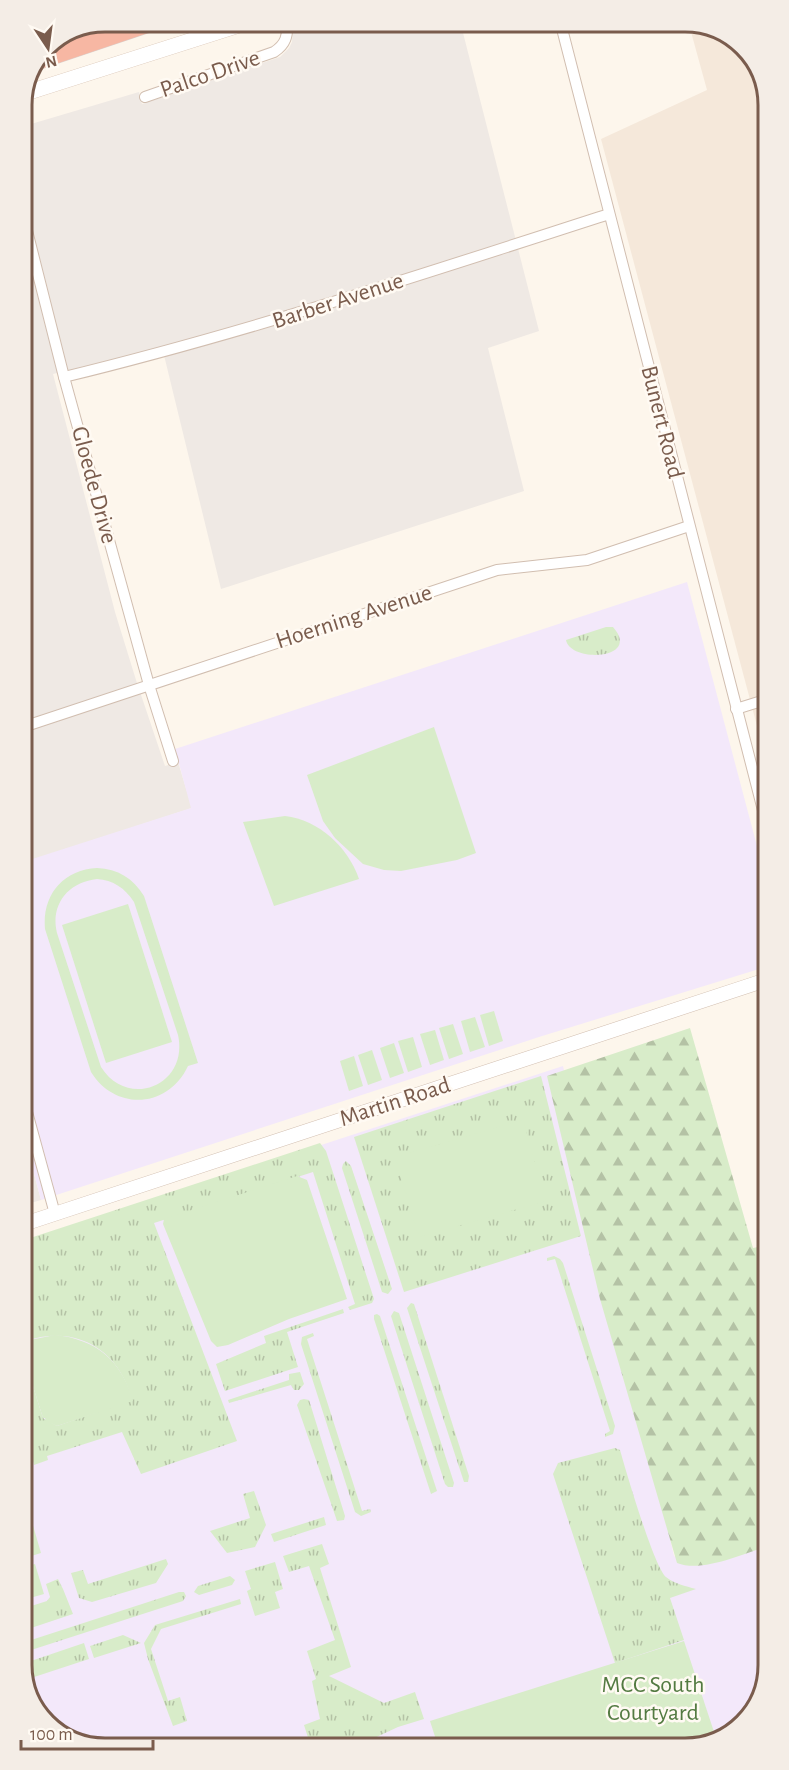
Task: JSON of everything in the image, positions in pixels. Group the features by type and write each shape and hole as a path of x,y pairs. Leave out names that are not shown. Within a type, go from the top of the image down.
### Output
{"highway":[{"path":"52,55 119,32"}],"main road":[{"path":"33,91 217,32"}],"street":[{"name":"Palco Drive","path":"145,97 274,52 283,46 286,32"},
{"name":"Bunert Road","path":"563,32 758,792"},
{"name":"Barber Avenue","path":"64,377 152,356 262,325 609,214"},
{"name":"Gloede Drive","path":"32,250 64,377 149,686 173,760"},
{"name":"Hoerning Avenue","path":"32,724 497,570 587,560 689,526"},
{"path":"736,709 758,702"},
{"name":"Martin Road","path":"32,1221 758,983"},
{"path":"32,1130 55,1214"}],"shaded area":[{"path":"293,32 463,32 539,331 488,348 524,491 221,589 162,347 53,374 115,612 136,680 165,766 178,762 192,808 32,860 32,124 139,92 142,104 280,57 292,42"},
{"path":"691,32 713,37 736,53 748,68 754,81 758,104 758,730 601,139 707,90"},
{"path":"687,582 758,850 758,969 539,1037 41,1200 32,1167 32,859 191,808 175,749"},
{"path":"563,1066 674,1556 695,1565 758,1545 758,1666 755,1685 745,1706 736,1717 717,1731 699,1737 685,1738 99,1738 72,1731 53,1717 44,1706 35,1689 32,1675 32,1239"},
{"path":"32,1167 41,1200 32,1203"}],"green space":[{"path":"606,627 613,627 619,638 618,646 612,652 590,655 570,647 566,640"},
{"path":"434,727 476,853 457,860 401,871 384,870 363,864 335,838 323,821 307,775"},
{"path":"285,816 309,823 331,837 348,856 359,879 274,906 243,822"},
{"path":"97,868 112,870 130,879 144,896 198,1063 188,1066 168,1091 155,1097 141,1100 127,1099 113,1094 101,1085 91,1072 45,929 47,905 51,895 65,879 85,870","holes":["97,879 118,886 134,902 178,1035 179,1052 174,1067 166,1078 154,1086 140,1089 126,1087 113,1080 101,1067 57,933 56,913 64,897 78,885"]},
{"path":"128,904 172,1042 106,1063 62,925"},
{"path":"494,1011 503,1041 489,1046 480,1015"},
{"path":"475,1017 485,1047 470,1052 461,1021"},
{"path":"453,1024 463,1054 449,1059 439,1028"},
{"path":"690,1028 753,1248 758,1247 758,1549 710,1564 698,1566 677,1563 600,1299 547,1076"},
{"path":"435,1030 444,1060 430,1065 420,1034"},
{"path":"413,1037 422,1067 408,1072 398,1041"},
{"path":"394,1043 404,1073 390,1078 380,1048"},
{"path":"372,1050 382,1080 368,1085 358,1055"},
{"path":"354,1056 363,1086 349,1091 340,1061"},
{"path":"541,1076 581,1236 404,1292 354,1137"},
{"path":"523,1120 546,1201 419,1237 395,1157"},
{"path":"320,1143 326,1151 374,1299 372,1303 350,1310 348,1307 355,1304 313,1172 154,1223 237,1441 141,1474 122,1432 47,1456 48,1460 34,1465 32,1458 32,1383 43,1418 57,1426 132,1400 126,1382 117,1367 106,1354 93,1345 61,1336 32,1340 32,1237"},
{"path":"346,1161 351,1166 392,1289 388,1294 382,1292 342,1168"},
{"path":"297,1176 307,1180 347,1299 289,1319 228,1345 217,1347 211,1341 163,1224 164,1219"},
{"path":"554,1256 563,1263 615,1426 613,1434 605,1437 605,1434 610,1431 555,1259 547,1261 547,1258"},
{"path":"411,1303 414,1304 469,1476 468,1482 464,1482 407,1308"},
{"path":"343,1309 344,1313 287,1332 298,1367 225,1391 216,1364 266,1343 264,1336"},
{"path":"394,1311 399,1313 454,1483 453,1487 445,1484 391,1316"},
{"path":"374,1315 380,1316 437,1491 431,1494 374,1319"},
{"path":"313,1333 314,1336 307,1339 362,1511 370,1509 371,1512 361,1516 355,1512 301,1344 302,1337"},
{"path":"55,1335 70,1337 95,1347 105,1354 122,1374 133,1401 57,1426 46,1421 32,1383 32,1340"},
{"path":"300,1372 304,1384 299,1390 294,1390 291,1385 229,1403 228,1400 289,1380 289,1374"},
{"path":"300,1400 309,1400 345,1516 344,1520 337,1521 297,1405"},
{"path":"615,1448 620,1450 641,1518 661,1570 673,1581 696,1589 670,1598 684,1640 615,1663 553,1474 558,1463"},
{"path":"254,1491 266,1525 255,1547 227,1553 210,1531 250,1518 243,1494"},
{"path":"324,1517 326,1525 274,1542 271,1534"},
{"path":"32,1522 41,1553 32,1556"},
{"path":"322,1544 329,1564 320,1568 351,1667 329,1676 384,1703 415,1692 424,1719 398,1727 374,1738 308,1738 304,1725 320,1719 312,1681 316,1679 307,1651 335,1640 309,1566 289,1572 283,1556"},
{"path":"166,1559 168,1564 156,1583 92,1602 79,1598 71,1573 83,1570 88,1584"},
{"path":"275,1562 283,1589 275,1592 280,1608 255,1616 247,1591 251,1589 245,1571"},
{"path":"35,1564 44,1594 32,1597 32,1565"},
{"path":"230,1576 235,1580 232,1585 199,1595 194,1592 198,1586"},
{"path":"58,1579 73,1614 32,1628 32,1606 47,1601 50,1597 46,1584"},
{"path":"179,1592 184,1592 186,1596 183,1601 32,1650 32,1640"},
{"path":"240,1599 241,1604 161,1629 151,1649 168,1701 180,1697 187,1721 173,1726 144,1643 155,1625"},
{"path":"123,1635 141,1643 94,1658 90,1646"},
{"name":"MCC South Courtyard","path":"684,1641 714,1732 685,1738 435,1738 430,1721"},
{"path":"84,1643 89,1659 33,1678 32,1661"}]}
